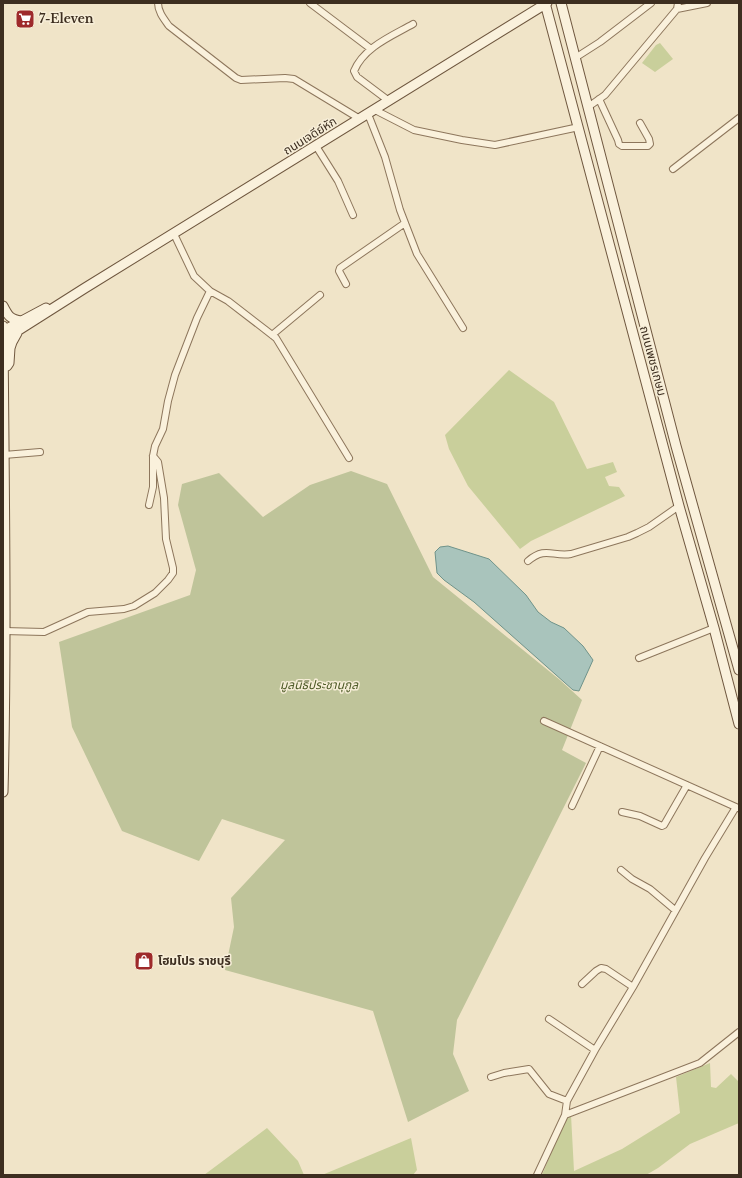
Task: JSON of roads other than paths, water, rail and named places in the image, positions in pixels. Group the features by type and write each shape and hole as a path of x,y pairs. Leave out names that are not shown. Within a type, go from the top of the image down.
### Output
{"main road":[{"name":"ถนนเจดีย์หัก","path":"3,340 546,3"},
{"name":"ถนนเพชรเกษม","path":"546,3 679,506 714,628 739,724"},
{"name":"ถนนเพชรเกษม","path":"561,3 679,456 739,670"},
{"name":"ถนนเจดีย์หัก","path":"3,331 85,288"},
{"path":"3,306 10,318 21,321"},
{"path":"3,326 3,792"},
{"path":"3,373 9,363 12,342 18,331"},
{"path":"667,459 679,456"}],"street":[{"path":"158,3 162,16 169,26 236,78 241,80 294,79 368,114 414,130 495,145 579,128"},
{"path":"310,3 371,49"},
{"path":"575,58 600,42 651,3"},
{"path":"588,107 605,95 678,6 707,3"},
{"path":"389,101 357,77 354,71 371,49 413,24"},
{"path":"599,99 619,144 622,146 648,146 650,144 649,139 640,123"},
{"path":"368,114 385,157 400,210 418,254 464,328"},
{"path":"673,169 739,118"},
{"path":"316,146 338,181 353,215"},
{"path":"346,284 339,271 340,268 405,223"},
{"path":"174,234 194,276 210,291 228,300 276,338 349,458"},
{"path":"149,505 153,487 154,456 156,446 163,430 175,373 197,318 210,291"},
{"path":"272,335 320,295"},
{"path":"4,455 40,452"},
{"path":"4,631 44,632 88,612 124,609 134,606 155,593 168,580 173,574 173,568 166,539 163,490 158,462 154,456"},
{"path":"528,561 540,553 548,552 571,554 628,537 649,527 679,506"},
{"path":"638,658 714,628"},
{"path":"537,1175 565,1115 567,1101 633,987 675,910 738,807 544,722"},
{"path":"572,806 600,746"},
{"path":"622,812 640,816 662,826 687,785"},
{"path":"621,870 632,879 650,889 675,910"},
{"path":"582,984 601,968 606,969 633,987"},
{"path":"549,1019 596,1050"},
{"path":"565,1115 700,1063 739,1032"},
{"path":"491,1077 504,1073 529,1070 549,1094 567,1101"}],"water":[{"path":"448,546 489,559 526,595 538,612 551,622 564,628 583,646 593,660 579,691 573,690 474,602 437,573 435,552 440,547"}],"place":[{"name":"7-Eleven","path":"25,19"},
{"name":"โฮมโปร ราชบุรี","path":"144,961"}],"park label":[{"name":"มูลนิธิประชานุกูล","path":"319,685"}]}
